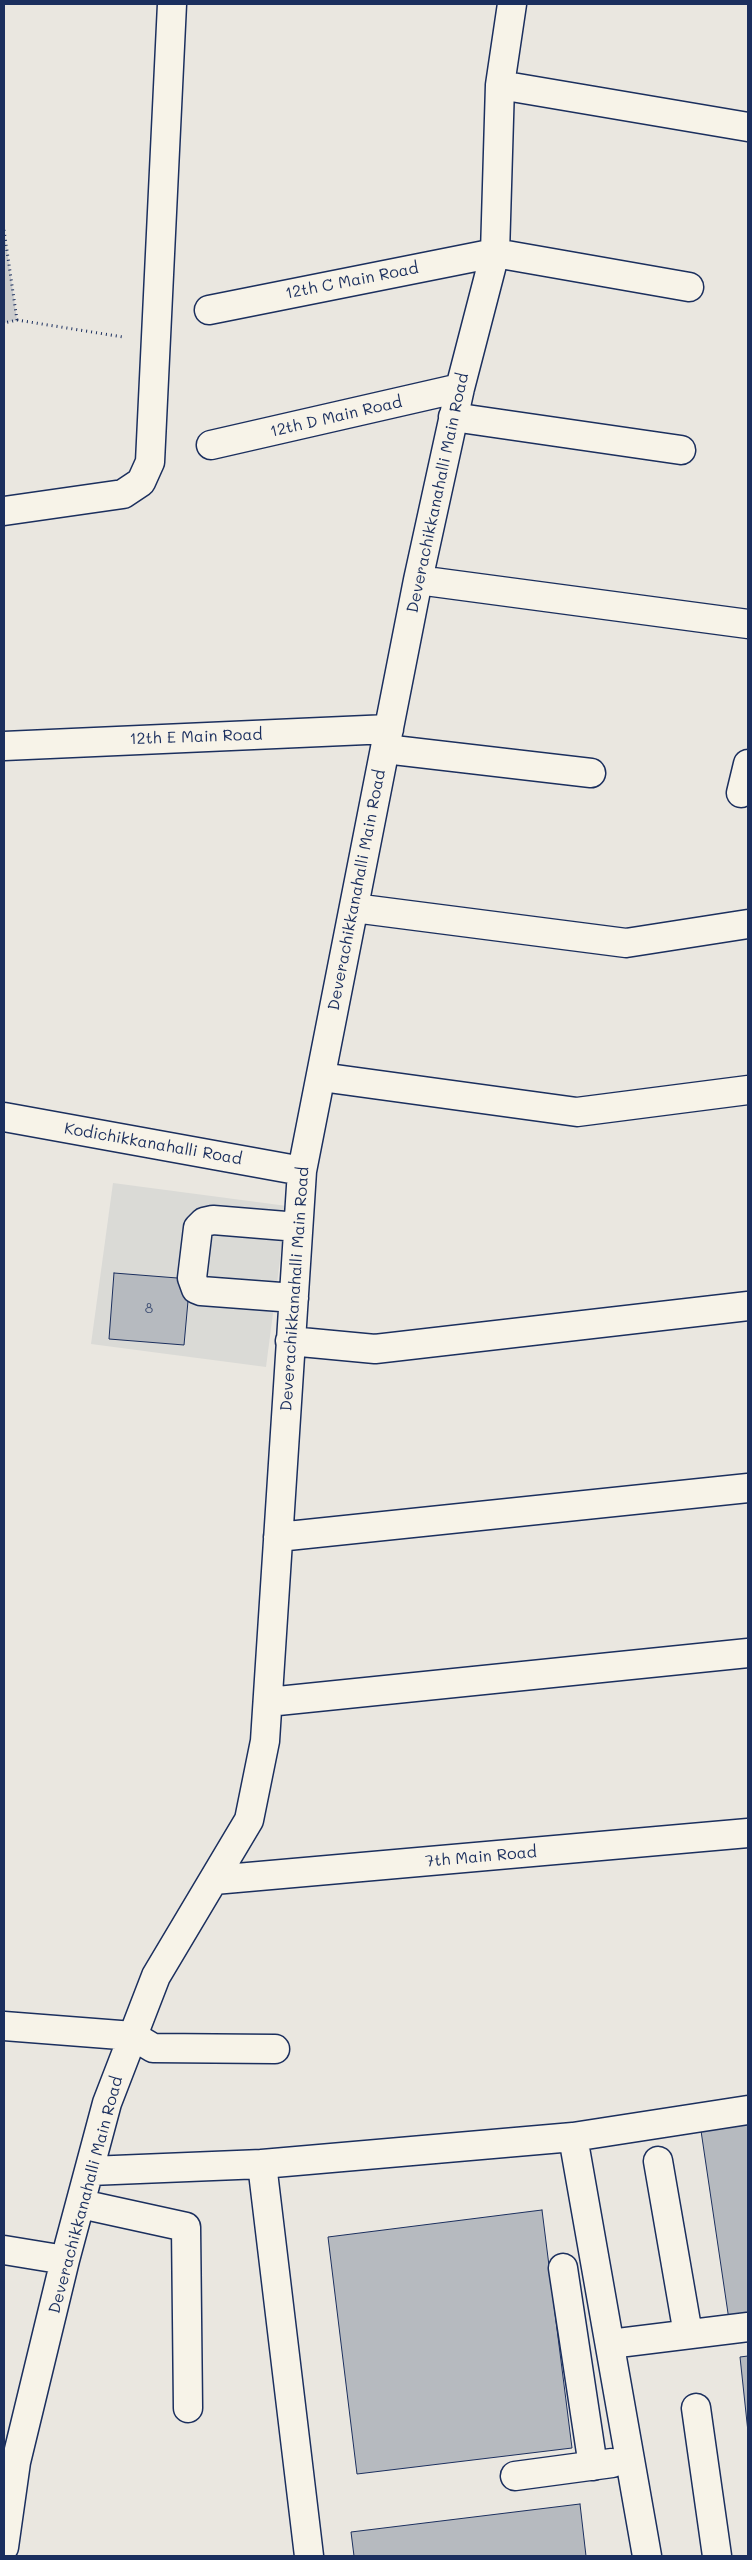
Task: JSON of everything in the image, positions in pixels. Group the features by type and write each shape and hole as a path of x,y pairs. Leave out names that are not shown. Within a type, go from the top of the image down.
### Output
{"street":[{"path":"4,511 123,494 141,482 150,462 172,4"},
{"name":"Deverachikkanahalli Main Road","path":"4,2547 16,2462 65,2260 107,2103 156,1976 249,1820 265,1741 302,1171 418,580 453,417 496,253 500,86 512,4"},
{"path":"500,86 748,128"},
{"path":"496,253 689,287"},
{"name":"12th C Main Road","path":"209,310 496,253"},
{"name":"12th D Main Road","path":"211,445 460,388"},
{"path":"453,417 681,450"},
{"path":"418,580 748,624"},
{"name":"12th E Main Road","path":"4,746 387,739 591,773"},
{"path":"741,794 748,764"},
{"path":"354,908 626,943 748,924"},
{"path":"321,1077 577,1112 748,1090"},
{"name":"Kodichikkanahalli Road","path":"4,1117 302,1171"},
{"path":"294,1298 201,1291 196,1289 192,1278 198,1228 204,1222 213,1220 298,1227"},
{"path":"290,1341 376,1349 748,1306"},
{"path":"278,1537 748,1488"},
{"path":"268,1702 748,1653"},
{"name":"7th Main Road","path":"214,1880 748,1833"},
{"path":"4,2026 132,2036 153,2048 275,2050"},
{"path":"90,2171 262,2164 573,2137 748,2110"},
{"path":"573,2137 647,2556"},
{"path":"658,2161 688,2334"},
{"path":"262,2164 309,2556"},
{"path":"81,2204 186,2227 188,2408"},
{"path":"4,2250 65,2260"},
{"path":"563,2268 593,2466"},
{"path":"610,2344 748,2327"},
{"path":"696,2408 717,2556"},
{"path":"515,2476 631,2461"}],"path":[{"path":"4,230 17,320"},
{"path":"4,322 17,320 156,342"}],"shaded area":[{"path":"4,230 17,320 4,323"},
{"path":"113,1183 287,1206 266,1367 91,1344"}],"building":[{"path":"114,1273 190,1279 184,1345 109,1339"},
{"path":"748,2116 748,2317 729,2320 700,2124"},
{"path":"542,2210 572,2448 357,2474 328,2237"},
{"path":"748,2356 748,2432 740,2357"},
{"path":"580,2504 586,2556 354,2556 351,2532"}]}
